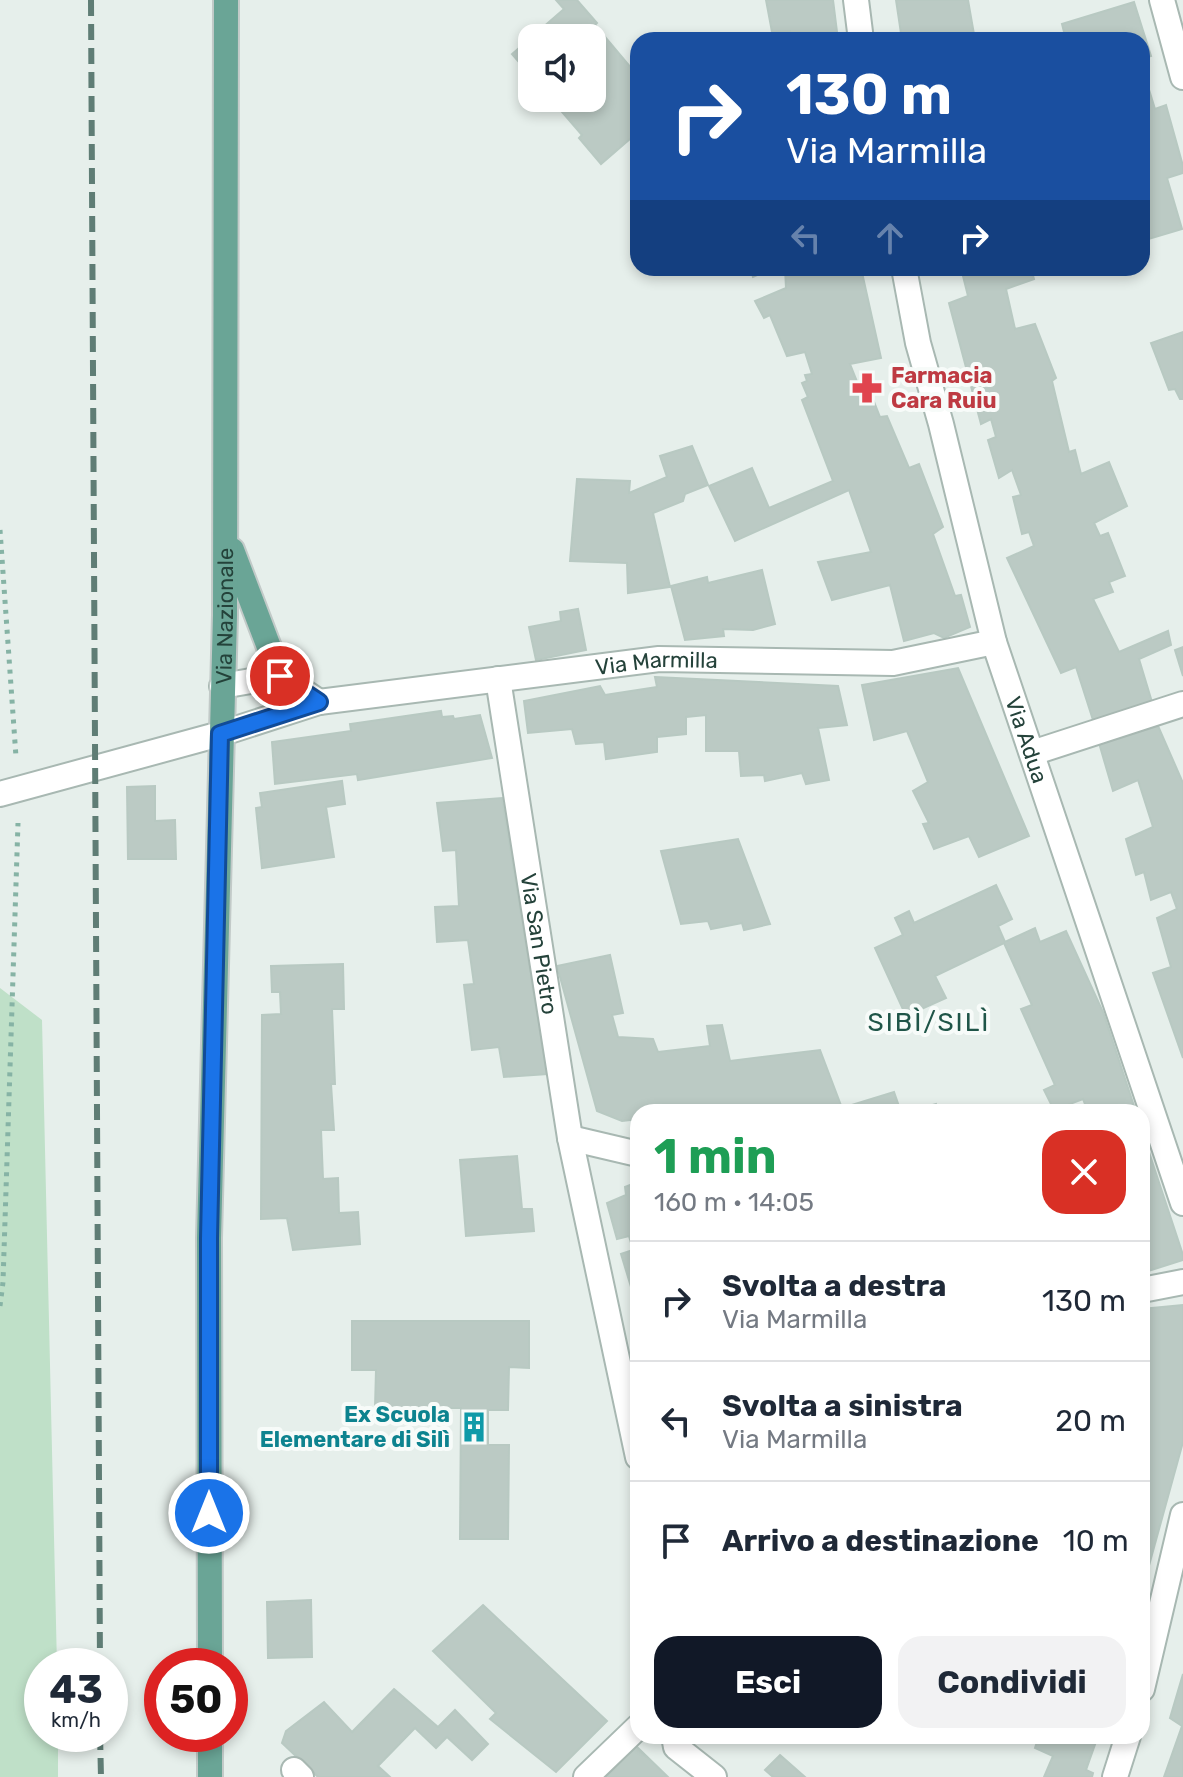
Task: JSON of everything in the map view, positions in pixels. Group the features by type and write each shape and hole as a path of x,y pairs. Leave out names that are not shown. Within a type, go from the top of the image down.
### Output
{"main road":[{"name":"Via Nazionale","path":"210,1648 209,1238 225,529 226,0"},
{"path":"225,529 280,676"},
{"path":"210,1752 210,1777"}],"street":[{"path":"856,0 860,32"},
{"path":"1162,0 1183,77"},
{"name":"Via Adua","path":"905,276 918,343 994,642 1150,1104"},
{"name":"Via Marmilla","path":"9,792 220,734 319,702 659,659 893,663 994,642"},
{"path":"222,686 280,676 319,702"},
{"name":"Via San Pietro","path":"498,679 570,1138 630,1419"},
{"path":"1032,753 1183,704"},
{"name":"Via Adua","path":"1150,1105 1183,1203"},
{"path":"570,1138 630,1152"},
{"path":"1150,1288 1183,1282"},
{"path":"1150,1655 1183,1515"},
{"path":"586,1777 630,1735"},
{"path":"675,1744 714,1777"},
{"path":"1115,1777 1125,1744"}],"path":[{"path":"0,530 9,792 3,1282 0,1306"}],"green space":[{"path":"0,988 42,1020 57,1648 24,1648 24,1752 58,1752 58,1777 0,1777"}],"building":[{"path":"556,0 577,0 597,23 596,24 547,24 564,9"},
{"path":"766,0 833,0 837,32 772,32"},
{"path":"896,0 968,0 974,32 901,32"},
{"path":"1134,2 1143,32 1064,32 1062,24"},
{"path":"606,38 630,67 630,139 601,164 579,138 582,135 562,112 606,112"},
{"path":"1150,93 1155,109 1166,105 1183,166 1183,173 1167,178 1182,229 1150,239"},
{"path":"785,276 863,276 881,358 850,364 858,384 869,389 880,417 887,416 909,468 919,464 943,527 933,534 955,596 961,595 970,627 944,638 934,633 904,641 890,585 832,600 818,562 871,552 849,490 735,541 709,486 752,468 769,508 833,481 802,400 808,397 802,383 807,381 805,375 812,374 805,352 787,356 770,315 764,318 755,301 786,288"},
{"path":"963,276 1033,276 1034,279 1006,289 1015,329 1035,324 1056,378 1052,381 1069,452 1075,450 1081,474 1109,462 1127,506 1094,523 1100,536 1108,533 1125,576 1109,582 1113,592 1093,599 1119,652 1168,631 1171,645 1139,659 1152,702 1093,720 1076,667 1061,673 1007,558 1034,546 1029,532 1022,534 1013,497 1021,495 1012,470 999,478 988,440 996,437 991,419 981,424 949,303 968,296"},
{"path":"1183,332 1183,399 1180,399 1175,389 1169,390 1151,343"},
{"path":"692,446 708,485 685,494 683,501 653,513 670,587 628,593 627,563 570,561 577,479 630,481 629,493 667,477 660,456"},
{"path":"762,570 775,624 753,630 723,629 724,636 685,640 671,586 707,577 708,583"},
{"path":"578,609 586,650 536,660 529,627 561,621 560,612"},
{"path":"1183,647 1183,676 1175,650"},
{"path":"958,668 1029,836 979,857 969,836 934,849 923,824 929,823 913,791 928,782 907,731 874,740 862,685"},
{"path":"655,677 838,686 847,725 818,728 829,780 806,784 802,773 765,781 764,775 741,776 739,751 706,751 706,715 686,717 686,734 657,737 657,752 606,759 604,742 576,744 572,729 528,733 524,701 600,686 605,695 657,687"},
{"path":"441,711 442,717 453,716 454,719 480,715 492,758 358,780 357,774 275,784 272,742 351,731 350,724"},
{"path":"1158,726 1183,783 1183,1058 1153,973 1171,967 1157,918 1177,909 1171,892 1151,900 1144,872 1136,875 1126,839 1153,827 1138,780 1113,791 1099,743"},
{"path":"342,781 345,804 326,807 334,857 262,868 256,808 262,807 260,793"},
{"path":"155,786 155,821 175,820 176,859 128,859 127,787"},
{"path":"502,798 547,1074 504,1077 499,1047 472,1050 464,985 474,984 468,940 437,942 435,907 459,906 456,850 443,851 437,803"},
{"path":"738,839 770,924 744,930 742,923 711,929 708,921 681,924 661,851"},
{"path":"996,885 1012,919 998,926 1005,942 1035,928 1040,942 1066,931 1103,1012 1133,1104 1085,1104 1083,1099 1070,1104 1051,1104 1044,1090 1055,1085 1021,1009 1032,1005 1004,943 935,976 946,998 906,1016 875,948 903,935 895,918 909,911 914,923"},
{"path":"610,955 623,1013 612,1015 618,1037 653,1039 658,1052 710,1046 707,1026 722,1025 730,1061 820,1050 840,1104 630,1104 630,1120 622,1121 597,1111 557,966"},
{"path":"343,964 344,1009 332,1009 334,1130 321,1130 323,1179 338,1178 339,1213 358,1212 360,1244 293,1250 287,1218 261,1219 262,1015 281,1014 280,992 272,992 271,966"},
{"path":"894,1092 898,1104 855,1104"},
{"path":"1150,1155 1183,1255 1183,1260 1150,1270"},
{"path":"517,1156 522,1209 532,1209 534,1231 466,1236 460,1160"},
{"path":"630,1185 630,1240 629,1236 617,1239 607,1203 626,1195 625,1187"},
{"path":"630,1251 630,1284 621,1254"},
{"path":"1183,1305 1183,1442 1150,1562 1150,1308"},
{"name":"Ex Scuola Elementare di Silì","path":"352,1321 529,1321 529,1368 509,1367 508,1410 488,1410 488,1445 509,1445 508,1539 460,1539 461,1408 375,1408 376,1370 352,1370"},
{"path":"311,1600 312,1657 268,1658 267,1602"},
{"path":"483,1605 607,1721 556,1772 490,1719 496,1713 433,1651"},
{"path":"1183,1674 1183,1777 1164,1777 1182,1726 1170,1718"},
{"path":"394,1689 438,1727 455,1710 488,1744 472,1760 447,1737 436,1748 415,1728 378,1766 390,1777 318,1777 282,1743 286,1731 324,1702 352,1732"},
{"path":"1036,1744 1095,1744 1086,1770 1093,1773 1092,1777 1044,1777 1053,1756 1035,1748"},
{"path":"636,1746 668,1777 606,1777"},
{"path":"780,1755 805,1777 773,1777 765,1770"}],"railway":[{"path":"91,0 100,1648"},
{"path":"100,1752 101,1777"}],"place":[{"name":"Farmacia Cara Ruiu","path":"867,388"},
{"name":"Ex Scuola Elementare di Silì","path":"474,1427"}],"district":[{"name":"SIBÌ/SILÌ","path":"929,1022"}],"route":[{"path":"209,1513 209,1238 220,734 319,702 280,676"}]}
